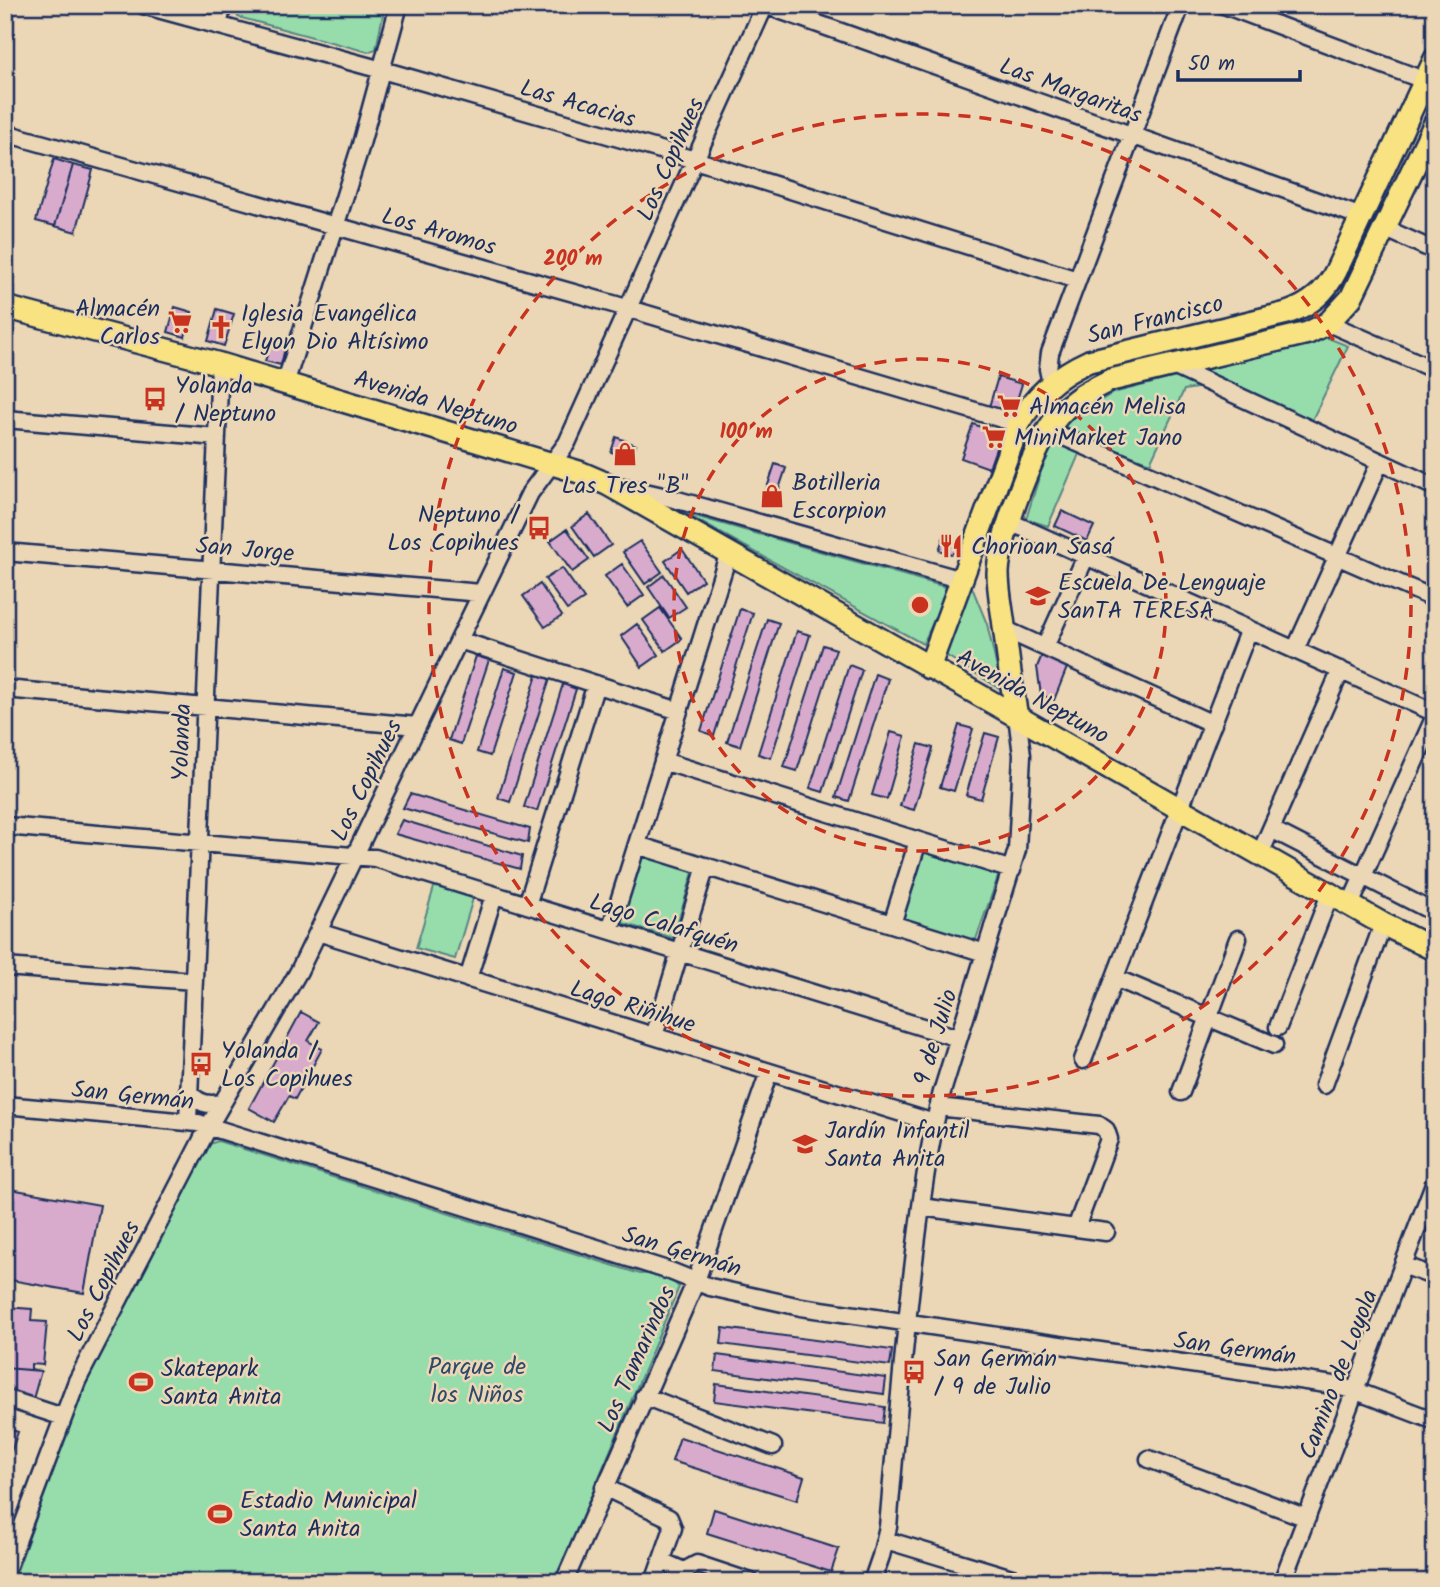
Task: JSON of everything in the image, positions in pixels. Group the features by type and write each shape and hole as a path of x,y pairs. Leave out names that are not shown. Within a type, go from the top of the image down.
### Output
{"main road":[{"name":"San Francisco","path":"929,668 1019,424 1032,402 1051,383 1075,368 1104,357 1286,313 1307,305 1325,290 1362,218 1435,59"},
{"name":"San Francisco","path":"1017,716 998,576 1001,550 1010,522 1048,430 1068,405 1111,380 1308,333 1328,323 1351,298 1434,125"},
{"name":"Avenida Neptuno","path":"5,307 220,364 551,464 607,484 1330,894 1435,950"}],"street":[{"name":"Las Acacias","path":"143,5 695,160 1077,280"},
{"path":"218,25 223,5"},
{"path":"285,384 337,226 399,5"},
{"name":"Las Margaritas","path":"765,5 1362,218"},
{"name":"Los Copihues","path":"5,1573 78,1381 209,1126 299,971 534,484 567,443 765,5"},
{"path":"1051,383 1049,353 1181,5"},
{"path":"1224,5 1426,81"},
{"name":"Los Aromos","path":"5,133 628,308 1019,424"},
{"path":"1384,228 1435,251"},
{"path":"1328,323 1435,370"},
{"name":"Yolanda","path":"188,1121 220,364"},
{"path":"1171,366 1435,487"},
{"path":"5,419 217,437"},
{"path":"1048,430 1435,599"},
{"path":"1295,650 1380,462"},
{"name":"Avenida Neptuno","path":"607,484 667,497 962,580"},
{"path":"1010,522 1341,670 1435,715 1350,905"},
{"name":"San Jorge","path":"5,552 481,593"},
{"path":"610,930 729,552"},
{"path":"1045,647 1086,555"},
{"path":"1004,629 1213,724"},
{"path":"1083,1060 1249,629"},
{"path":"459,640 679,711"},
{"path":"1260,854 1341,670"},
{"path":"527,905 596,684"},
{"path":"5,690 417,726"},
{"name":"9 de Julio","path":"872,1582 886,1540 906,1324 936,1115 1012,870 1018,831 1022,755 1017,716"},
{"path":"663,761 1012,870"},
{"name":"Lago Calafquén","path":"5,826 376,858 958,1038"},
{"path":"1271,829 1435,913"},
{"path":"892,924 918,841"},
{"path":"637,845 985,953"},
{"path":"654,1036 706,866"},
{"path":"1278,1027 1330,894"},
{"path":"468,979 494,895"},
{"path":"1324,1085 1383,923"},
{"name":"Lago Riñihue","path":"318,932 769,1072 936,1115 1099,1125 1106,1130 1109,1139 1076,1228"},
{"path":"1181,1092 1238,939"},
{"path":"5,967 194,981"},
{"path":"1115,978 1274,1045"},
{"name":"Los Tamarindos","path":"564,1582 696,1281 769,1072"},
{"path":"188,1091 192,1097 204,1103 223,1102"},
{"name":"San Germán","path":"5,1105 188,1121 209,1126 710,1287 801,1307 906,1324 1319,1383 1356,1391 1435,1421"},
{"name":"Camino de Loyola","path":"1282,1582 1435,1181"},
{"path":"921,1208 1106,1232"},
{"path":"1403,1265 1435,1277"},
{"path":"644,1396 773,1446"},
{"path":"5,1398 63,1417"},
{"path":"1149,1459 1307,1518"},
{"path":"604,1487 669,1518 673,1528 654,1582"},
{"path":"886,1540 1015,1580"},
{"path":"661,1562 684,1572 697,1564 751,1582"}],"green space":[{"path":"236,5 385,5 376,49 368,52 238,17"},
{"path":"1323,336 1348,346 1312,420 1222,384 1184,390 1150,463 1086,438 1048,526 1026,519 1048,449 1069,420 1113,393 1298,346"},
{"path":"684,513 949,588 923,644"},
{"path":"969,580 987,624 1002,690 944,654"},
{"path":"922,846 1000,871 975,942 900,917"},
{"path":"641,853 694,869 673,938 619,922"},
{"path":"435,884 474,895 455,959 416,948"},
{"name":"Parque de los Niños","path":"218,1141 640,1274 661,1276 679,1287 555,1582 13,1582 80,1396 207,1145"}],"building":[{"path":"54,159 73,165 55,226 36,221"},
{"path":"73,165 93,170 76,232 55,226"},
{"name":"Almacén Carlos","path":"175,307 192,312 185,337 168,332"},
{"name":"Iglesia Evangélica Elyon Dio Altísimo","path":"217,309 234,314 224,346 208,341"},
{"path":"272,340 286,344 281,365 265,361"},
{"path":"998,377 1022,384 1015,406 1004,412 989,407"},
{"path":"973,424 995,432 999,440 989,468 961,458"},
{"path":"616,437 636,445 631,459 611,452"},
{"path":"775,464 786,468 775,501 764,497"},
{"path":"1062,511 1094,526 1087,541 1055,526"},
{"path":"589,514 611,545 594,557 572,526"},
{"path":"567,529 589,560 572,572 550,541"},
{"name":"Chorioan Sasá","path":"944,536 962,542 959,551 951,554 939,550"},
{"path":"640,541 662,572 645,584 623,552"},
{"path":"682,549 703,580 686,592 665,561"},
{"path":"622,564 644,595 627,607 605,576"},
{"path":"562,568 584,599 567,610 545,579"},
{"path":"664,575 686,607 669,618 648,587"},
{"path":"540,584 562,616 545,627 523,596"},
{"path":"660,608 682,639 665,651 643,620"},
{"path":"740,609 753,613 714,736 701,731"},
{"path":"767,619 779,623 740,746 727,742"},
{"path":"637,624 659,655 642,667 621,636"},
{"path":"797,631 810,635 771,758 758,754"},
{"path":"823,645 836,649 797,771 784,767"},
{"path":"1042,655 1068,665 1054,700 1041,695 1037,667"},
{"path":"476,656 489,660 461,744 449,740"},
{"path":"849,665 862,670 823,792 810,788"},
{"path":"504,668 517,672 490,756 477,752"},
{"path":"875,674 888,679 849,801 836,797"},
{"path":"537,675 550,679 510,802 498,798"},
{"path":"563,684 576,689 537,811 524,807"},
{"path":"959,725 973,729 954,791 940,787"},
{"path":"891,732 905,736 887,799 872,795"},
{"path":"985,733 999,737 981,799 966,795"},
{"path":"919,744 933,748 914,810 900,806"},
{"path":"410,794 530,829 528,843 403,808"},
{"path":"402,820 522,856 520,869 395,834"},
{"path":"301,1012 319,1022 308,1041 322,1049 295,1099 289,1096 274,1122 249,1108"},
{"path":"5,1188 100,1205 84,1293 5,1279"},
{"path":"5,1307 32,1309 31,1321 47,1322 43,1365 31,1364 31,1370 5,1368"},
{"path":"723,1328 892,1350 890,1366 721,1344"},
{"path":"717,1355 886,1378 884,1394 715,1371"},
{"path":"5,1368 41,1371 33,1399 5,1390"},
{"path":"716,1384 885,1407 883,1423 714,1401"},
{"path":"5,1428 18,1432 5,1469"},
{"path":"680,1437 804,1477 797,1500 672,1461"},
{"path":"714,1509 839,1549 831,1572 707,1533"}],"place":[{"name":"Almacén Carlos","path":"180,322"},
{"name":"Iglesia Evangélica Elyon Dio Altísimo","path":"221,327"},
{"name":"Yolanda / Neptuno","path":"155,399"},
{"name":"Almacén Melisa","path":"1009,406"},
{"name":"MiniMarket Jano","path":"994,437"},
{"name":"Las Tres \"B\"","path":"625,454"},
{"name":"Botilleria Escorpion","path":"772,496"},
{"name":"Neptuno / Los Copihues","path":"539,528"},
{"name":"Chorioan Sasá","path":"951,546"},
{"name":"Escuela De Lenguaje SanTA TERESA","path":"1038,596"},
{"name":"Yolanda / Los Copihues","path":"201,1064"},
{"name":"Jardín Infantil Santa Anita","path":"805,1144"},
{"name":"San Germán / 9 de Julio","path":"914,1372"},
{"name":"Skatepark Santa Anita","path":"141,1382"},
{"name":"Estadio Municipal Santa Anita","path":"220,1514"}]}
